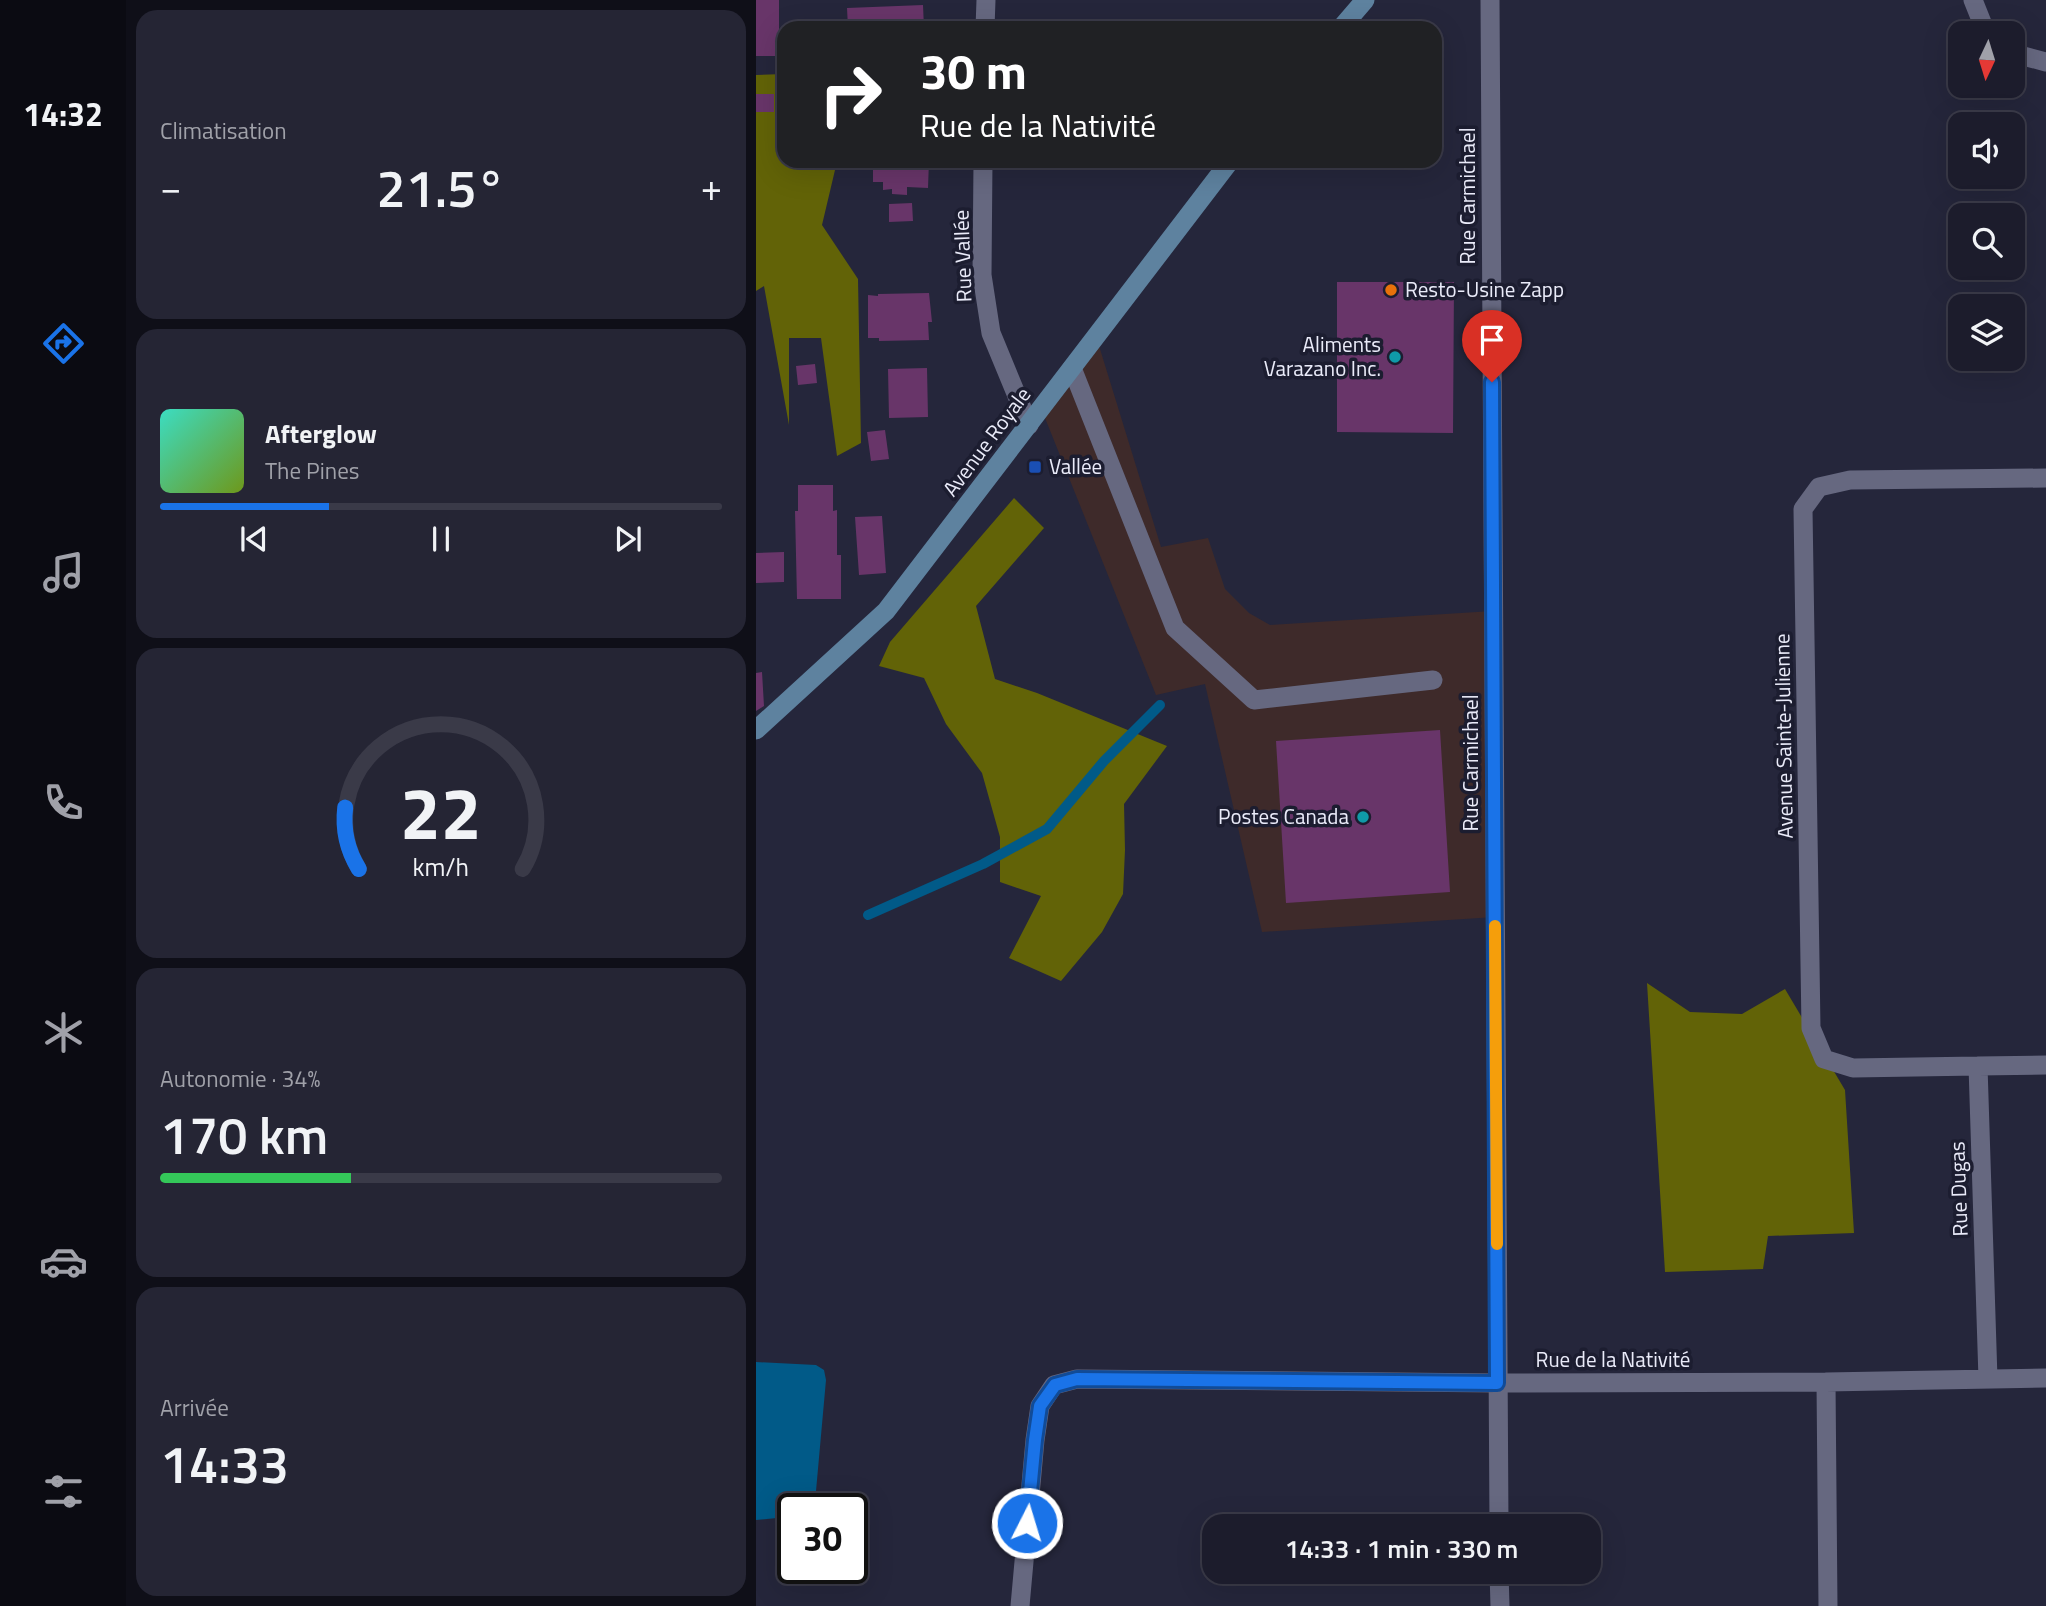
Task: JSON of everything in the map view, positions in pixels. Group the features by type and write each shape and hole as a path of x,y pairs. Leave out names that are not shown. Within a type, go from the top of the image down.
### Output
{"main road":[{"path":"1347,21 1365,0"},
{"name":"Avenue Royale","path":"756,730 887,611 1225,168"}],"street":[{"path":"985,21 986,0"},
{"name":"Rue Carmichael","path":"1490,0 1499,1514"},
{"path":"1973,0 1981,21"},
{"path":"2025,56 2046,62"},
{"name":"Rue Vallée","path":"984,168 982,275 991,333 1029,425"},
{"path":"1072,369 1175,628 1254,700 1433,680"},
{"name":"Avenue Sainte-Julienne","path":"1978,1066 1853,1068 1824,1059 1811,1028 1803,509 1819,487 1850,480 2046,478"},
{"path":"1978,1066 2046,1065"},
{"name":"Rue Dugas","path":"1978,1066 1988,1379"},
{"name":"Rue de la Nativité","path":"1020,1606 1040,1406 1055,1385 1077,1379 1497,1383 2046,1378"},
{"path":"1826,1382 1828,1606"},
{"path":"1499,1584 1500,1606"}],"shaded area":[{"path":"777,74 777,168 850,168 835,170 822,225 858,279 861,443 837,456 821,338 789,338 789,425 764,286 756,291 756,75"},
{"path":"1096,336 1161,547 1208,538 1225,589 1249,613 1270,625 1493,611 1495,917 1262,932 1205,684 1156,695 1041,408"},
{"path":"1014,498 1044,528 976,606 995,679 1037,693 1167,746 1124,804 1123,894 1102,932 1061,981 1009,958 1041,896 1000,882 1000,837 982,773 946,724 924,678 879,666 890,642"},
{"path":"1647,983 1690,1012 1742,1014 1785,989 1845,1090 1854,1233 1768,1236 1763,1269 1665,1272"}],"water":[{"path":"756,1362 816,1365 824,1370 826,1380 816,1491 777,1493 777,1518 756,1520"}],"building":[{"path":"756,0 779,0 775,56 756,56"},
{"path":"923,5 924,21 848,21 847,8"},
{"path":"756,94 774,94 774,112 756,112"},
{"path":"873,168 929,168 928,188 907,187 907,195 892,194 892,189 883,190 883,182 873,182"},
{"path":"912,203 913,221 889,222 889,204"},
{"name":"Aliments Varazano Inc.","path":"1337,282 1454,282 1453,433 1337,432"},
{"path":"929,293 932,322 928,322 929,340 879,341 879,338 868,338 868,295"},
{"path":"815,364 817,383 798,385 796,366"},
{"path":"927,368 928,417 889,418 888,369"},
{"path":"885,430 889,459 871,461 867,432"},
{"path":"798,485 833,485 833,511 837,510 837,555 841,555 841,599 797,599 795,511 798,511"},
{"path":"882,516 886,573 859,575 855,517"},
{"path":"784,552 784,582 756,583 756,553"},
{"path":"762,672 764,706 756,711 756,673"},
{"name":"Postes Canada","path":"1440,730 1450,892 1286,903 1276,741"}],"waterway":[{"path":"868,915 983,864 1047,829 1104,761 1160,705"}],"slow traffic":[{"path":"1495,926 1497,1244"}],"place":[{"name":"Resto-Usine Zapp","path":"1391,290"},
{"name":"Aliments Varazano Inc.","path":"1395,357"},
{"name":"Vallée","path":"1035,467"},
{"name":"Postes Canada","path":"1363,817"}],"route":[{"path":"1027,1523 1040,1406 1055,1385 1077,1379 1497,1383 1492,382"}]}
